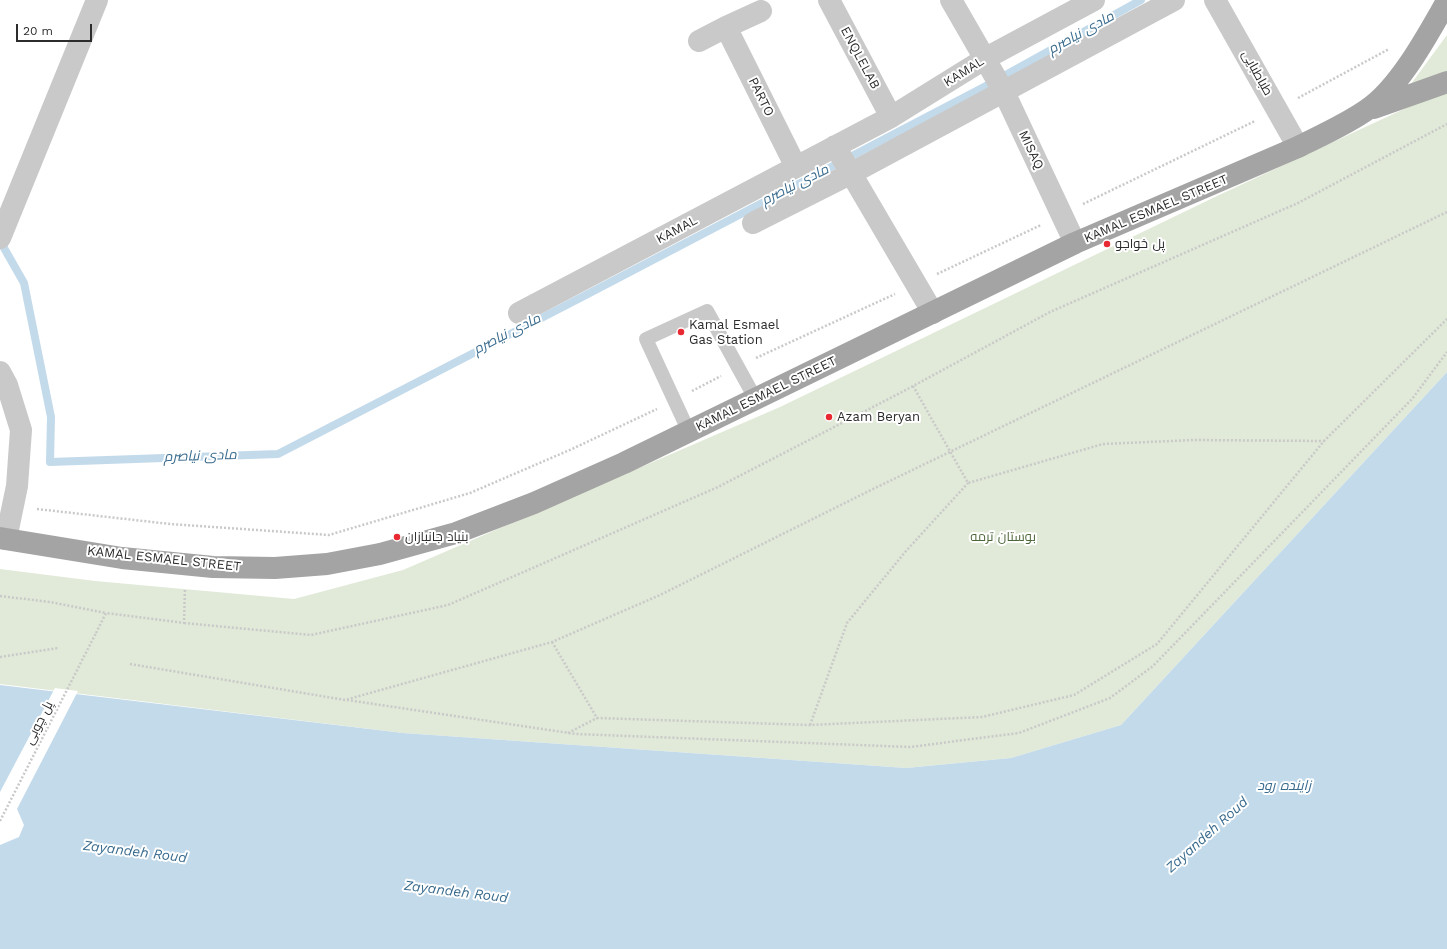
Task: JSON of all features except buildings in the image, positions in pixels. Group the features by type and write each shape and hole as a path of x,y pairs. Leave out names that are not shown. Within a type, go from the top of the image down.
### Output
{"main road":[{"name":"KAMAL ESMAEL STREET","path":"3,538 122,558 213,567 275,568 327,564 394,550 456,533 534,503 689,432 1075,243 1298,147 1363,112 1385,94 1422,43 1447,1"},
{"path":"1363,112 1447,82"}],"street":[{"path":"2,234 97,0"},
{"name":"ENQLELAB","path":"829,0 890,117"},
{"name":"MISAQ","path":"951,0 986,58 1004,92 1075,243"},
{"name":"KAMAL","path":"518,313 890,117 986,58 1094,0"},
{"path":"753,223 850,174 1174,0"},
{"name":"طباطبایی","path":"1216,0 1298,147"},
{"path":"699,41 761,11"},
{"name":"PARTO","path":"726,27 796,167"},
{"path":"835,146 850,174 933,313"},
{"path":"0,372 7,385 21,430 17,486 3,538"}],"lane":[{"path":"689,432 646,339 707,311 756,398"}],"path":[{"path":"0,596 50,602 106,614 311,635 448,605 718,487 914,386 1050,312 1298,203 1447,124"},
{"path":"345,700 552,642 660,595 950,452 1447,212"},
{"path":"568,733 596,718 810,726 982,717 1074,695 1157,644 1324,441 1447,319"},
{"path":"130,664 345,700 568,733 910,747 1019,733 1110,698 1153,666 1412,399 1447,352"},
{"path":"914,386 968,483"},
{"path":"810,726 847,622 906,551 968,483 1103,444 1193,440 1324,441"},
{"path":"184,623 186,564"},
{"name":"پل چوبی","path":"0,821 106,614"},
{"path":"552,642 596,718"},
{"path":"0,657 58,648"}],"green space":[{"path":"1447,35 1447,71 1405,92"},
{"name":"بوستان ترمه","path":"1447,89 1447,372 1121,725 1011,758 906,768 403,733 0,684 0,569 95,581 294,599 403,570 780,407 1217,196"}],"water":[{"name":"زاینده رود","path":"1447,372 1447,949 0,949 0,685 403,733 906,768 1011,758 1121,725"}],"pier":[{"path":"55,688 78,691 17,809 24,825 19,837 0,845 0,792"}],"waterway":[{"name":"مادی نیاصرم","path":"0,241 24,283 51,417 50,462 278,454 984,87 1141,0"}],"place":[{"name":"پل خواجو","path":"1107,244"},
{"name":"Kamal Esmael Gas Station","path":"681,332"},
{"name":"Azam Beryan","path":"829,417"},
{"name":"بنیاد جانبازان","path":"397,537"}],"water label":[{"name":"Zayandeh Roud","path":"1207,835"},
{"name":"Zayandeh Roud","path":"135,852"},
{"name":"Zayandeh Roud","path":"456,892"}]}
